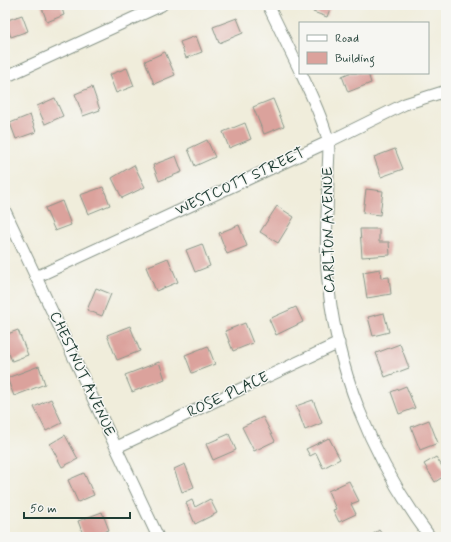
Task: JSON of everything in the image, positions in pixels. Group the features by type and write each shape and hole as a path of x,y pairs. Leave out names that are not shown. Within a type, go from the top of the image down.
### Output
{"street":[{"path":"5,77 162,5"},
{"name":"CARLTON AVENUE","path":"268,5 299,70"},
{"name":"CARLTON AVENUE","path":"301,74 319,110 328,142 328,271 332,310 348,381 361,418 378,455 398,491 430,537"},
{"name":"WESTCOTT STREET","path":"36,277 328,142 405,104 446,91"},
{"name":"CHESTNUT AVENUE","path":"5,211 158,537"},
{"name":"ROSE PLACE","path":"117,447 339,343"}],"building":[{"path":"41,5 61,5 64,15 47,22"},
{"path":"316,5 331,6 327,17 313,12"},
{"path":"22,15 28,31 11,37 5,21"},
{"path":"237,18 243,33 219,43 213,27"},
{"path":"196,36 202,52 186,58 180,42"},
{"path":"165,52 175,75 154,84 145,61"},
{"path":"127,68 134,86 116,93 109,75"},
{"path":"347,74 368,74 371,83 348,92 342,76"},
{"path":"92,87 100,110 83,116 75,94"},
{"path":"55,98 63,116 45,124 37,106"},
{"path":"273,99 284,126 264,134 253,107"},
{"path":"30,115 36,132 16,139 10,123"},
{"path":"245,123 251,139 229,148 223,132"},
{"path":"207,140 215,157 195,166 188,149"},
{"path":"395,149 403,169 381,177 374,157"},
{"path":"176,156 182,172 159,181 153,165"},
{"path":"134,165 145,187 122,198 112,178"},
{"path":"103,187 110,205 88,214 80,195"},
{"path":"366,189 383,191 380,215 363,213"},
{"path":"62,201 71,225 55,231 45,208"},
{"path":"277,206 294,217 278,243 260,232"},
{"path":"239,225 247,246 227,254 219,233"},
{"path":"360,229 379,229 379,242 389,242 390,255 362,257"},
{"path":"202,244 210,266 195,272 186,250"},
{"path":"168,258 178,282 156,291 146,267"},
{"path":"380,269 381,278 389,277 391,294 367,298 363,272"},
{"path":"96,288 111,294 102,316 87,310"},
{"path":"296,307 303,322 276,335 269,319"},
{"path":"384,313 389,332 373,336 368,317"},
{"path":"245,323 253,343 233,351 225,331"},
{"path":"130,326 140,351 117,360 107,335"},
{"path":"18,330 28,355 12,361 5,344 5,335"},
{"path":"400,344 409,368 385,377 376,353"},
{"path":"208,346 215,364 192,373 185,355"},
{"path":"159,362 165,379 132,392 125,375"},
{"path":"39,366 45,384 14,396 7,378"},
{"path":"406,386 415,408 399,414 391,392"},
{"path":"51,399 62,423 46,431 34,407"},
{"path":"313,400 322,423 305,430 296,406"},
{"path":"263,417 275,441 254,451 242,427"},
{"path":"429,420 438,443 420,450 411,427"},
{"path":"229,434 236,450 213,460 206,444"},
{"path":"65,435 78,459 62,467 50,444"},
{"path":"329,438 340,459 323,468 316,453 310,456 306,449"},
{"path":"436,457 446,472 446,475 435,482 424,464"},
{"path":"185,464 194,487 182,492 174,469"},
{"path":"84,473 94,495 78,502 68,480"},
{"path":"349,481 359,501 351,504 356,514 339,522 333,510 336,509 328,491"},
{"path":"210,499 217,513 195,524 186,503 192,500 195,507"},
{"path":"102,512 109,530 92,537 84,537 78,521"},
{"path":"379,530 384,537 369,537"}]}
